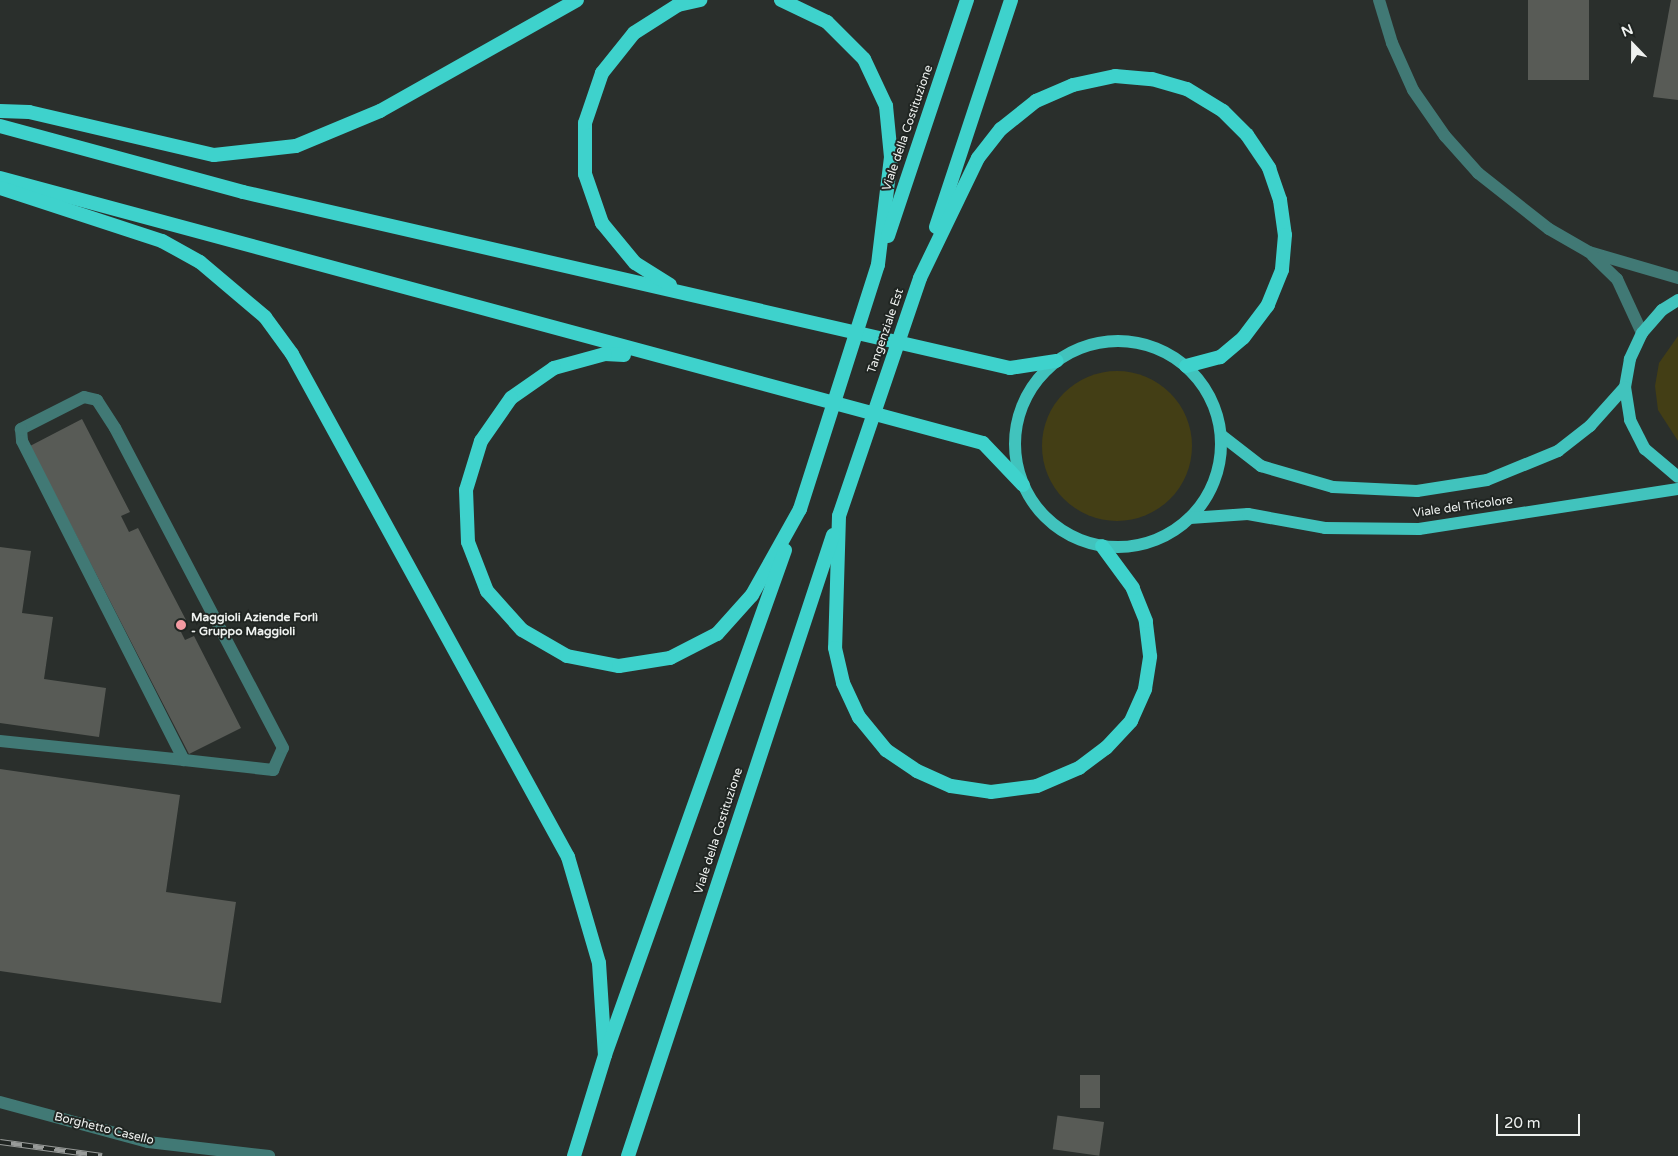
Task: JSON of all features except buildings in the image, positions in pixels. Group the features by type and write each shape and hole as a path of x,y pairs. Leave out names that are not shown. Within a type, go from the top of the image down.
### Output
{"highway":[{"path":"0,110 29,112 214,155 296,146 380,111 577,0"},
{"path":"679,290 635,263 602,223 585,174 585,122 602,73 634,33 678,5 700,0"},
{"path":"574,1156 605,1055 800,509 878,265 891,157 886,106 864,59 827,22 781,0"},
{"name":"Viale della Costituzione","path":"878,265 967,0"},
{"name":"Tangenziale Est","path":"839,516 920,278 1011,0"},
{"path":"920,278 978,158 1001,129 1036,101 1073,85 1115,76 1152,79 1187,89 1223,111 1247,135 1269,168 1280,200 1285,235 1282,270 1263,312 1243,338 1220,357 1186,366"},
{"path":"0,126 243,192 679,290 1010,368 1056,361"},
{"path":"0,178 983,443 1023,485"},
{"path":"0,188 162,241 200,262 247,300 292,354 428,606 568,857 599,964 605,1055"},
{"path":"657,356 604,354 554,368 511,398 481,440 466,490 468,542 488,591 522,630 567,656 618,666 670,658 717,634 752,596 800,509"},
{"path":"839,516 835,648 843,683 858,717 886,750 917,771 950,786 991,792 1037,786 1079,768 1106,748 1131,721 1145,689 1150,656 1146,621 1133,588 1102,546"},
{"name":"Viale della Costituzione","path":"628,1156 839,516"}],"main road":[{"path":"1678,300 1662,310 1642,333 1630,359 1625,387 1630,420 1645,449 1678,477"},
{"path":"1122,341 1156,348 1186,366 1204,386 1216,409 1221,434 1220,465 1209,494 1190,518 1164,537 1141,544 1102,546 1069,535 1041,514 1023,485 1014,452 1018,418 1032,386 1056,361 1087,346 1122,341"},
{"name":"Viale del Tricolore","path":"1221,434 1261,466 1333,487 1417,491 1487,480 1558,451 1590,426 1625,387"},
{"name":"Viale del Tricolore","path":"1190,518 1248,514 1326,528 1419,528 1678,489"}],"street":[{"path":"1379,0 1392,43 1413,90 1445,136 1512,203 1589,252 1617,280 1642,333"},
{"path":"1589,252 1678,278"},
{"path":"0,741 273,770 283,748 115,428 97,400 84,397 22,429 22,441 184,760"},
{"name":"Borghetto Casello","path":"0,1102 148,1142 269,1156"}],"shaded area":[{"path":"1678,336 1678,441 1658,410 1655,386 1659,363"},
{"path":"1117,371 1146,377 1170,393 1186,417 1192,446 1186,475 1170,499 1146,515 1117,521 1088,515 1064,499 1048,475 1042,446 1048,417 1064,393 1088,377"}],"railway":[{"path":"0,1142 102,1156"}],"place":[{"name":"Maggioli Aziende Forlì - Gruppo Maggioli","path":"181,625"}]}
